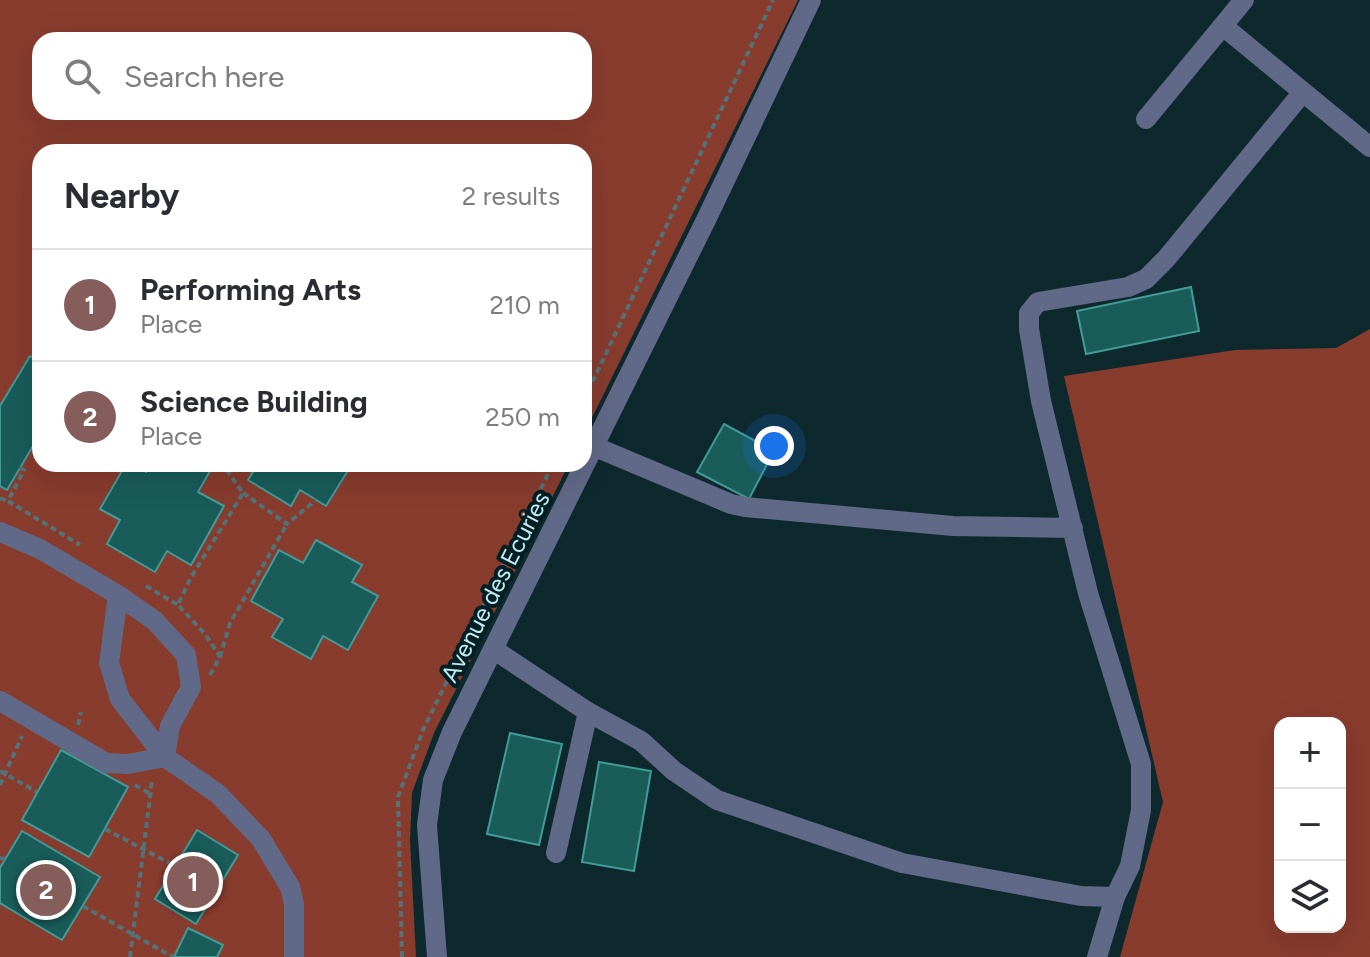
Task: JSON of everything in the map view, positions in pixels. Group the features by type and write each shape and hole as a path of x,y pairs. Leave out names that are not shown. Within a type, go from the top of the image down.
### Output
{"street":[{"name":"Avenue des Ecuries","path":"593,446 811,0"},
{"path":"1146,119 1244,0"},
{"path":"1223,26 1370,147"},
{"path":"1097,957 1115,897 1130,866 1141,810 1141,764 1088,593 1041,401 1029,313 1038,302 1128,287 1146,279 1166,259 1303,92"},
{"path":"593,446 731,504 745,507 953,526 1073,528"},
{"name":"Avenue des Ecuries","path":"437,957 427,825 433,780 452,732 580,472"},
{"path":"0,532 40,549 118,595 155,621 186,655 191,687 170,726 165,757"},
{"path":"118,595 109,663 120,699 165,757 218,794 263,842 290,887 294,904 294,957"},
{"path":"493,649 588,712 641,741 674,771 717,800 902,863 1081,896 1115,897"},
{"path":"0,701 106,763 128,764 165,757"},
{"path":"556,853 588,712"}],"path":[{"path":"592,383 773,0"},
{"path":"8,501 24,470 20,467"},
{"path":"228,472 243,493 287,524"},
{"path":"178,605 190,579 243,493"},
{"path":"0,498 86,549"},
{"path":"206,682 220,657 230,623 287,524 316,500"},
{"path":"138,581 178,605 206,635 220,657"},
{"path":"130,957 152,778 165,757"},
{"path":"0,771 37,792"},
{"path":"105,829 175,866"},
{"path":"83,906 173,957"}],"shaded area":[{"path":"0,0 798,0 592,418 592,144 32,144 32,472 565,472 434,733 412,793 410,840 416,957 0,957"},
{"path":"1370,329 1370,957 1120,957 1163,802 1064,376 1235,350 1336,348"}],"building":[{"path":"1191,287 1199,331 1086,354 1077,311"},
{"path":"32,357 32,448 7,490 0,486 0,406"},
{"path":"724,424 774,451 749,499 697,472"},
{"path":"121,472 209,472 198,492 224,506 191,565 167,551 155,572 107,544 120,520 100,509"},
{"path":"253,472 347,472 326,506 300,490 291,506 248,480"},
{"path":"316,540 362,565 352,582 378,596 348,650 323,636 311,659 272,637 283,619 251,601 279,550 303,563"},
{"path":"510,733 562,744 539,845 487,834"},
{"path":"61,750 128,787 89,857 22,820"},
{"path":"599,762 651,771 634,871 582,862"},
{"path":"197,830 238,855 196,924 155,899"},
{"path":"22,831 100,877 62,940 0,903 0,868"},
{"path":"188,928 223,945 217,957 174,957"}],"place":[{"name":"Performing Arts","path":"193,882"},
{"name":"Science Building","path":"46,890"}]}
